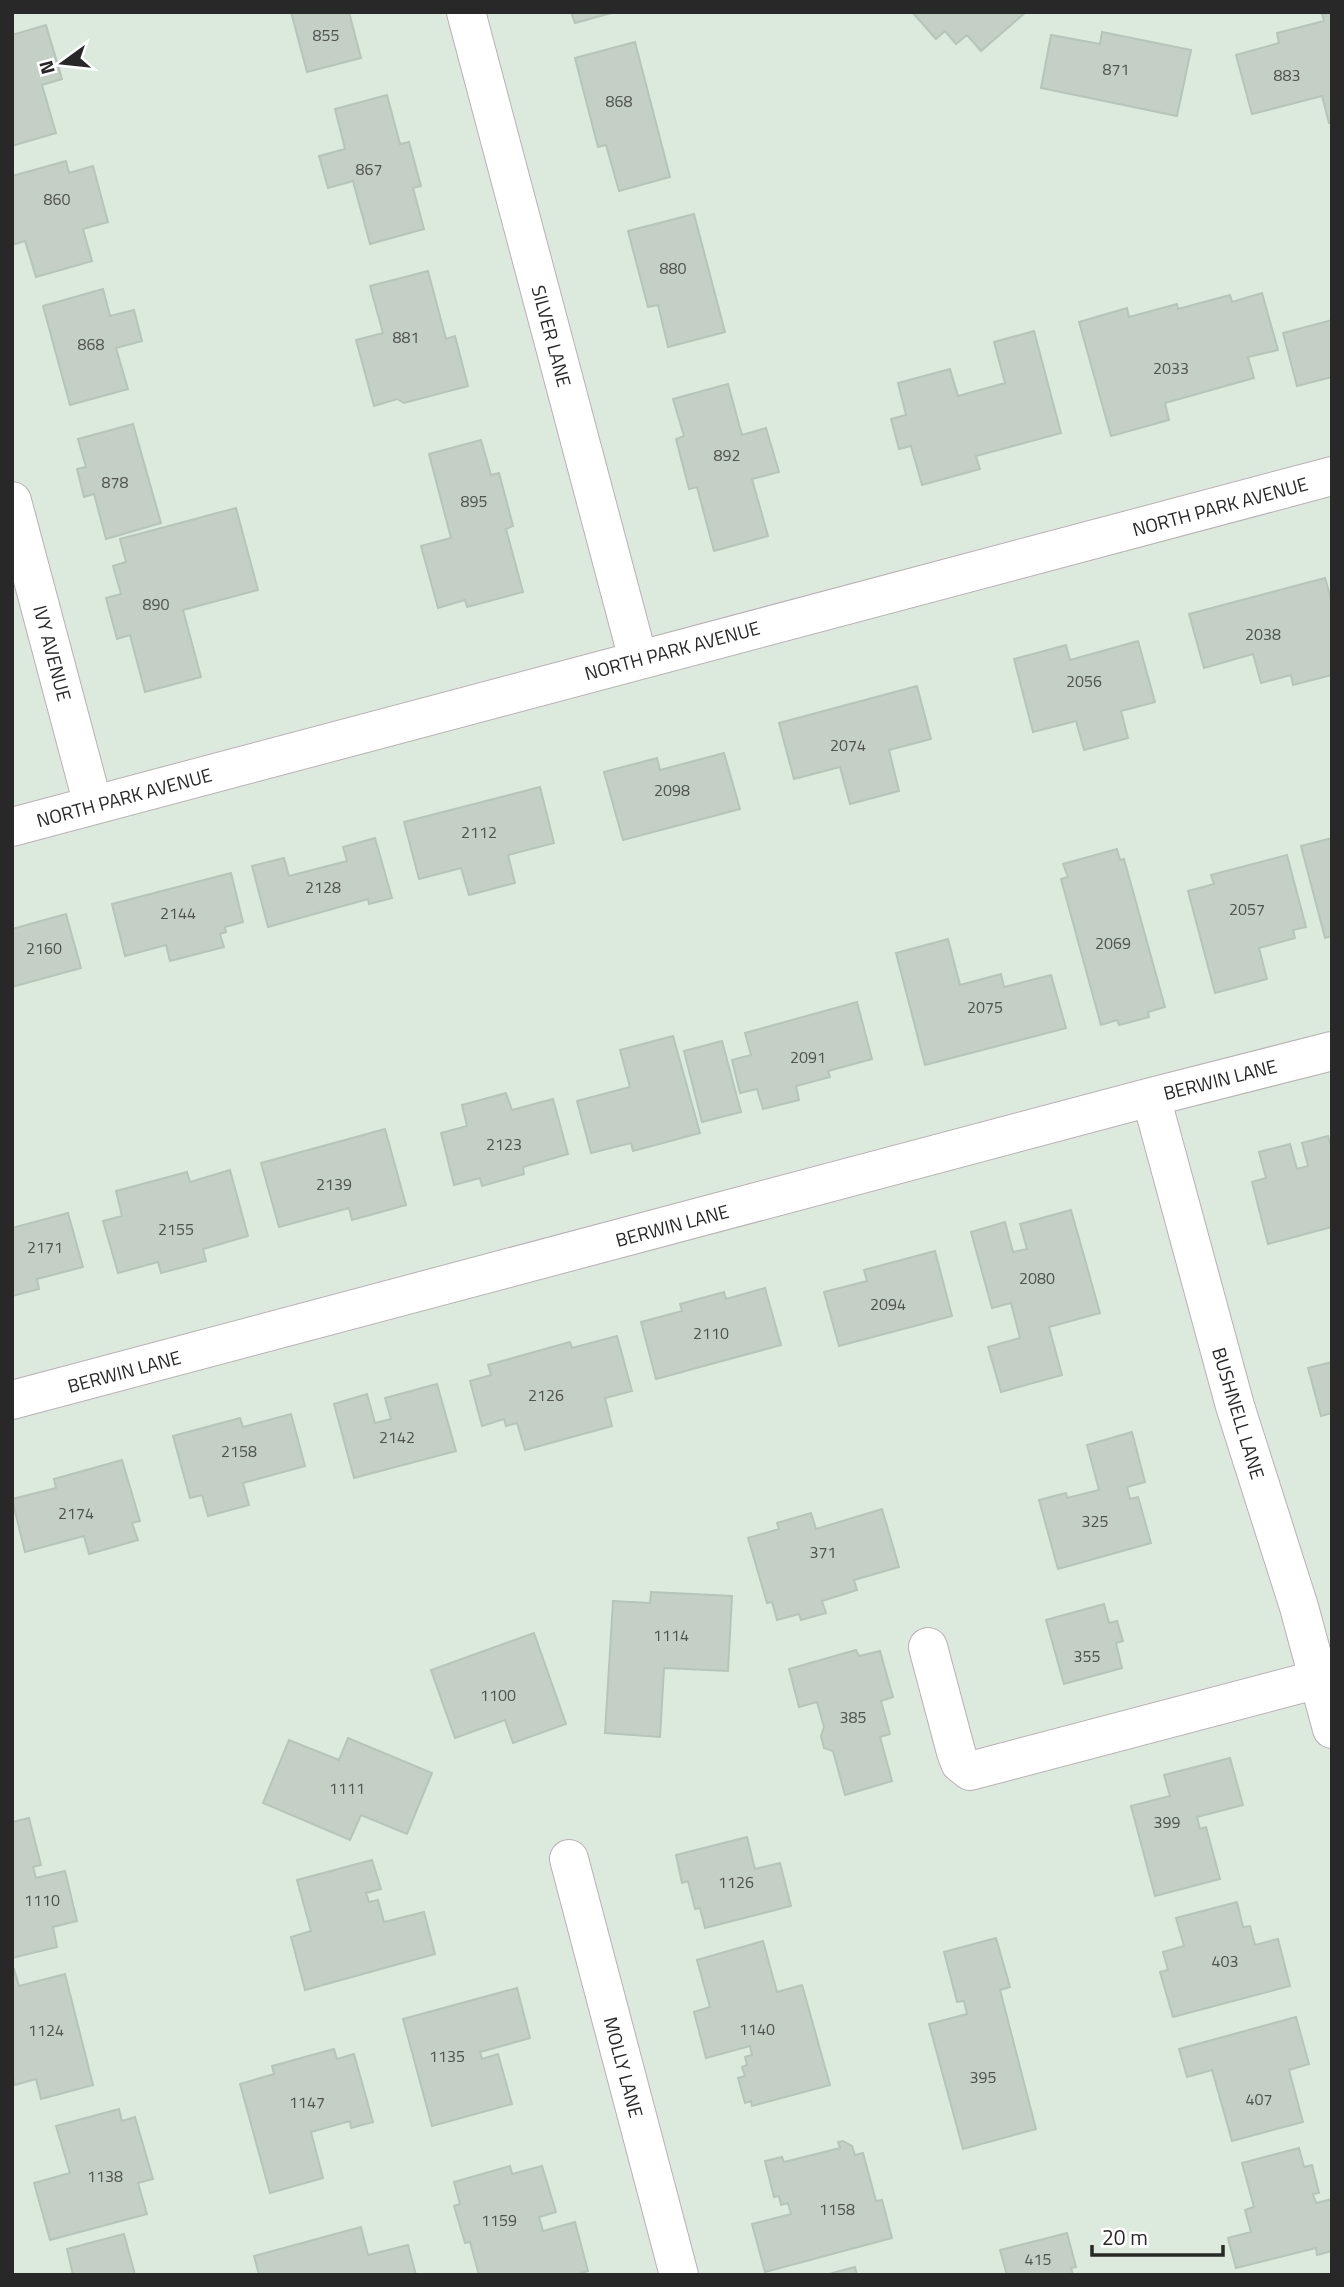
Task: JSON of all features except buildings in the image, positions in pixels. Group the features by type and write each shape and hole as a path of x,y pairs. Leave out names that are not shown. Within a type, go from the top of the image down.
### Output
{"street":[{"name":"SILVER LANE","path":"466,12 638,659"},
{"name":"NORTH PARK AVENUE","path":"12,827 1332,476"},
{"name":"IVY AVENUE","path":"12,501 93,805"},
{"name":"BERWIN LANE","path":"12,1400 1332,1051"},
{"name":"BUSHNELL LANE","path":"1152,1097 1232,1394 1299,1607 1332,1729"},
{"path":"928,1647 956,1752 960,1763 970,1771 1319,1678"},
{"name":"MOLLY LANE","path":"569,1859 679,2275"}]}
